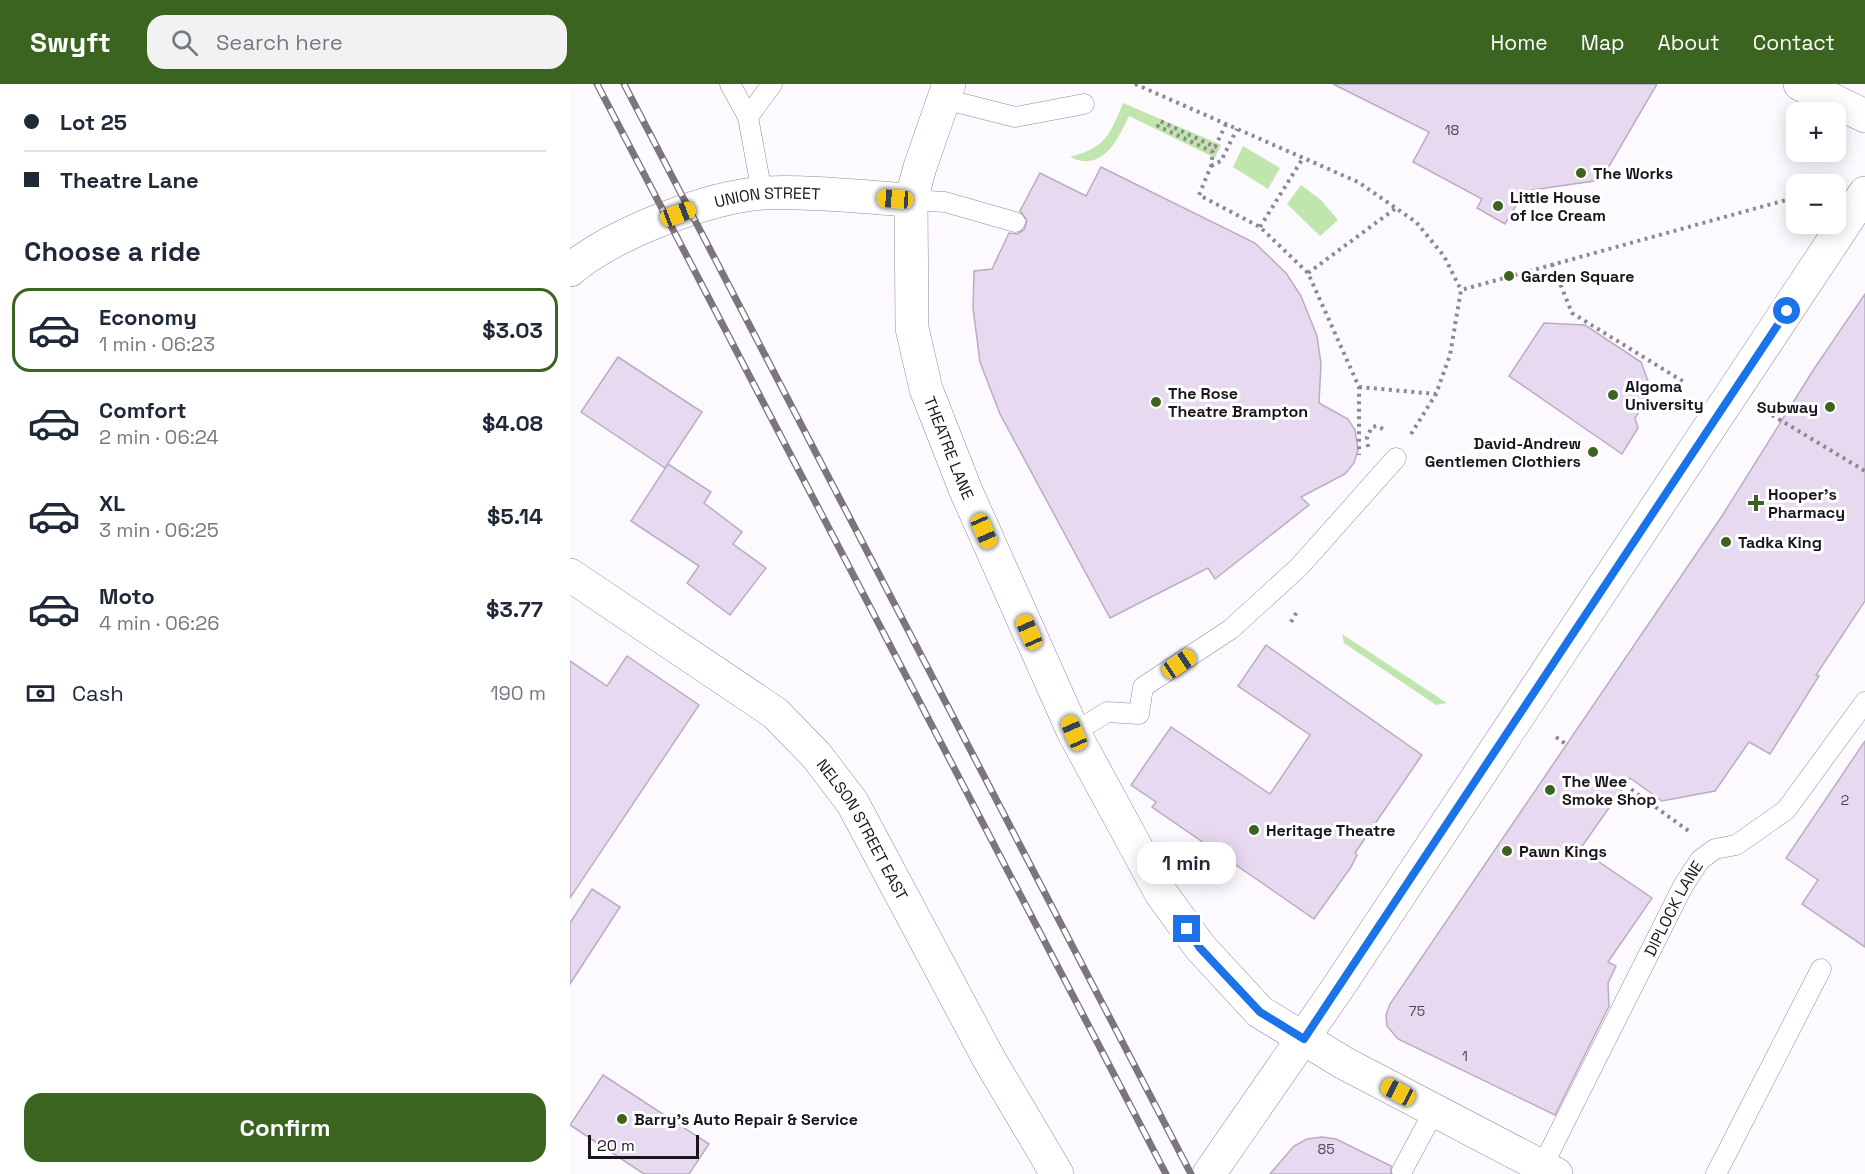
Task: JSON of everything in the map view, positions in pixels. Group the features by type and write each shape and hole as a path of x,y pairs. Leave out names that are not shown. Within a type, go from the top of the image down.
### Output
{"street":[{"path":"1800,84 1865,116"},
{"name":"THEATRE LANE","path":"947,92 920,167 911,201 912,328 926,389 966,491 1074,733 1161,893 1200,948 1260,1012 1434,1111 1549,1171"},
{"path":"1209,1174 1304,1039 1865,192"},
{"name":"UNION STREET","path":"570,270 646,226 694,208 762,193 820,194 911,201"},
{"name":"NELSON STREET EAST","path":"570,575 775,713 816,755 852,802 989,1059 1057,1174"}],"lane":[{"path":"730,84 748,117 762,193"},
{"path":"748,117 772,84"},
{"path":"947,92 1015,117 1084,104"},
{"path":"911,201 945,202 1015,222"},
{"path":"1074,733 1107,712 1139,714 1143,687 1231,629 1290,575 1396,458"},
{"name":"DIPLOCK LANE","path":"1549,1171 1683,886 1700,860 1715,849 1736,845 1786,810 1865,702"},
{"path":"1716,1174 1821,969"},
{"path":"1402,1172 1434,1111"}],"path":[{"path":"1136,84 1358,182 1416,222 1444,256 1461,290 1449,355 1436,394 1396,458"},
{"path":"1226,124 1215,147 1160,121 1158,126 1213,152 1211,166 1199,195 1260,227 1308,273 1359,387 1359,424"},
{"path":"1211,166 1221,161 1237,129"},
{"path":"1260,227 1303,158"},
{"path":"1461,290 1786,200"},
{"path":"1308,273 1396,208"},
{"path":"1552,264 1572,313 1684,382"},
{"path":"1359,387 1436,394"},
{"path":"1772,415 1865,471"},
{"path":"1556,737 1567,745"},
{"path":"1625,785 1715,849"}],"green space":[{"path":"1123,103 1221,145 1215,158 1129,116 1114,143 1100,157 1092,161 1082,161 1070,157 1092,149 1105,139"},
{"path":"1243,146 1280,168 1268,189 1233,167"},
{"path":"1301,185 1321,200 1338,220 1320,236 1287,204"},
{"path":"1342,634 1447,703 1436,705 1344,643"}],"building":[{"path":"1333,84 1657,84 1601,180 1532,190 1527,199 1521,197 1505,224 1477,208 1482,199 1413,162 1429,132"},
{"name":"The Rose Theatre Brampton","path":"1101,167 1255,243 1286,273 1301,296 1317,336 1321,364 1319,403 1348,419 1355,430 1358,450 1354,463 1345,474 1301,497 1309,505 1215,579 1208,568 1110,618 1000,414 980,362 973,308 974,271 992,269 1009,233 1017,234 1024,230 1027,220 1020,211 1040,173 1086,196"},
{"path":"1865,294 1865,601 1816,675 1819,676 1770,754 1749,742 1715,791 1662,801 1630,778 1580,849 1652,898 1608,962 1616,966 1608,983 1609,1006 1555,1115 1398,1039 1387,1026 1386,1015 1390,1004 1722,516 1814,369"},
{"path":"1544,323 1585,325 1641,362 1652,392 1635,418 1638,428 1622,454 1509,376"},
{"path":"618,357 702,412 665,468 581,412"},
{"path":"668,464 711,492 704,503 742,532 733,544 766,568 730,615 687,583 699,566 631,521"},
{"path":"1266,645 1422,755 1355,853 1357,855 1351,867 1314,919 1152,807 1156,802 1131,785 1171,727 1270,794 1310,735 1238,686"},
{"path":"627,656 699,705 570,898 570,661 607,686"},
{"path":"1865,741 1865,947 1802,904 1818,880 1786,858"},
{"path":"592,889 620,907 570,984 570,923"},
{"name":"Barry’s Auto Repair & Service","path":"603,1075 709,1144 689,1174 644,1174 570,1125"},
{"path":"1322,1137 1336,1139 1391,1166 1391,1174 1270,1174 1294,1146 1307,1139"}],"railway":[{"path":"597,84 1166,1174"},
{"path":"624,84 1191,1174"}],"place":[{"name":"The Works","path":"1581,173"},
{"name":"Little House of Ice Cream","path":"1498,206"},
{"name":"Garden Square","path":"1509,276"},
{"name":"Algoma University","path":"1613,395"},
{"name":"The Rose Theatre Brampton","path":"1156,402"},
{"name":"Subway","path":"1830,407"},
{"name":"David-Andrew Gentlemen Clothiers","path":"1593,452"},
{"name":"Hooper's Pharmacy","path":"1756,503"},
{"name":"Tadka King","path":"1726,542"},
{"name":"The Wee Smoke Shop","path":"1550,790"},
{"name":"Heritage Theatre","path":"1254,830"},
{"name":"Pawn Kings","path":"1507,851"},
{"name":"Barry’s Auto Repair & Service","path":"622,1119"}],"route":[{"path":"1187,929 1200,948 1260,1012 1304,1039 1787,311"}]}
